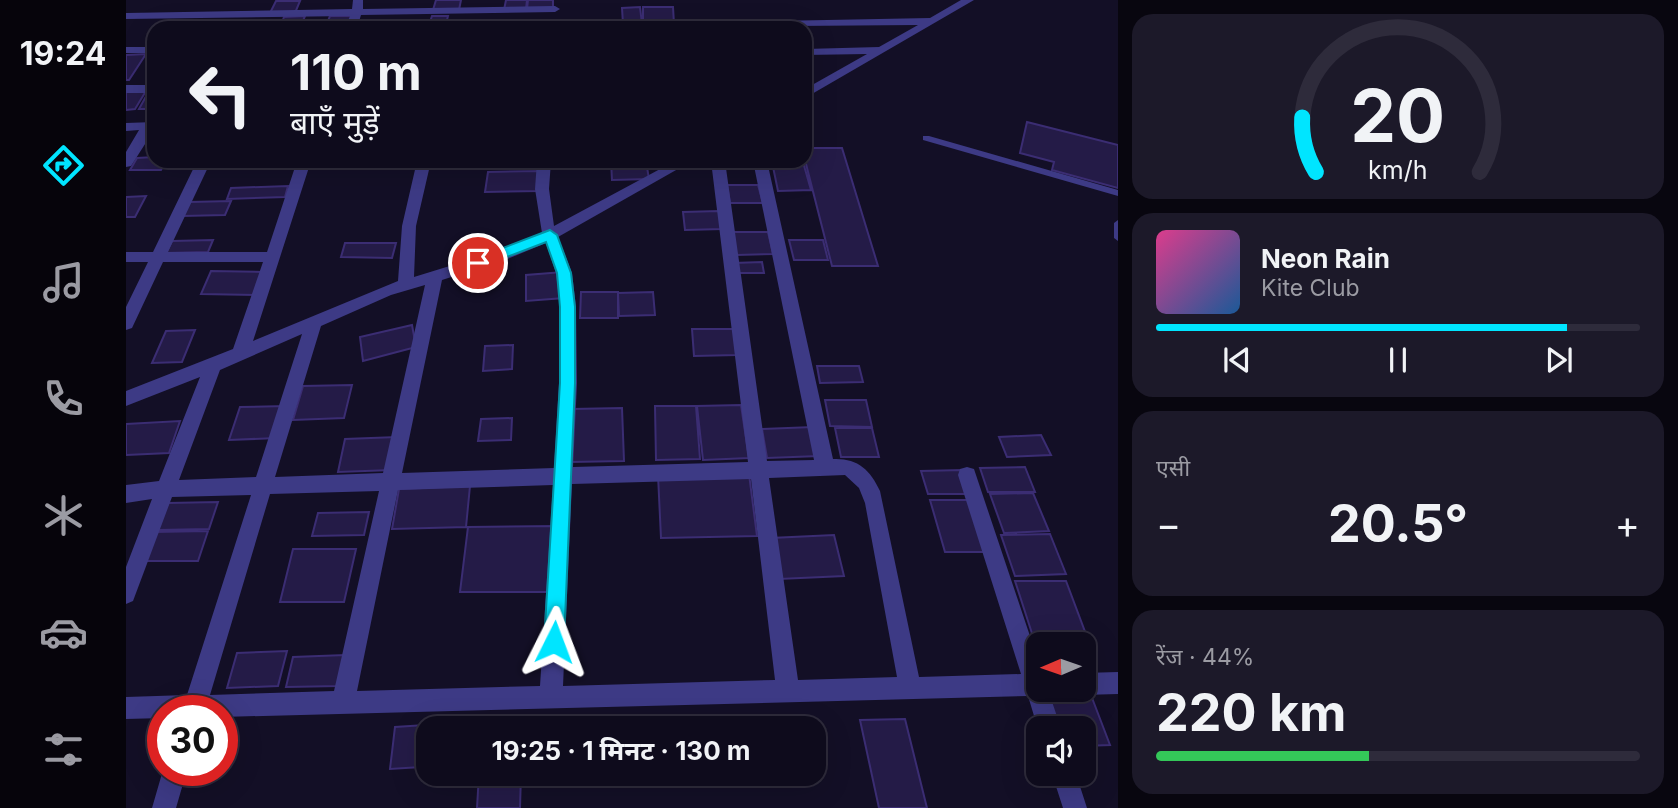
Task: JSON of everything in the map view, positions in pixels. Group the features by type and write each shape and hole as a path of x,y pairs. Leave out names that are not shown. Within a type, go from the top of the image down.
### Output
{"street":[{"path":"354,21 358,0"},
{"path":"812,90 969,0"},
{"path":"126,16 556,5"},
{"path":"812,23 932,21"},
{"path":"126,50 147,50"},
{"path":"812,52 884,50"},
{"path":"126,89 147,89"},
{"path":"126,127 147,127"},
{"path":"126,163 147,132"},
{"path":"126,324 201,168"},
{"path":"240,354 302,168"},
{"path":"406,284 410,226 422,168"},
{"path":"544,168 542,189 546,224 564,273 568,307 563,477 551,697"},
{"path":"126,400 406,284 500,256 550,235 672,168"},
{"path":"719,168 788,691"},
{"path":"761,168 825,467"},
{"path":"126,257 271,257"},
{"path":"343,702 435,276"},
{"path":"199,695 314,321"},
{"path":"126,594 213,365"},
{"path":"126,494 166,489 848,467 861,475 870,486 910,688"},
{"path":"967,475 1026,655"},
{"path":"1096,684 1118,683"},
{"path":"238,706 1026,685"},
{"path":"126,708 147,708"},
{"path":"163,808 170,786"},
{"path":"1068,786 1075,808"}],"lane":[{"path":"926,138 1118,193"},
{"path":"1118,223 1118,238"}],"building":[{"path":"436,0 461,0 459,10 433,10"},
{"path":"506,0 527,0 526,9 504,10"},
{"path":"528,0 553,0 553,8 527,9"},
{"path":"276,1 300,1 295,13 270,13"},
{"path":"640,7 642,21 623,21 622,8"},
{"path":"643,7 673,7 674,21 643,21"},
{"path":"305,16 303,21 283,21 284,17"},
{"path":"330,16 352,16 350,21 328,21"},
{"path":"432,16 448,16 447,21 430,21"},
{"path":"146,54 129,80 126,80 126,55"},
{"path":"146,91 135,109 126,110 126,92"},
{"path":"147,95 147,109 139,109"},
{"path":"1027,122 1118,145 1118,188 1052,170 1054,162 1020,153"},
{"path":"812,148 842,148 878,266 832,266 807,168 812,168"},
{"path":"147,157 147,168 162,168 130,170 137,158"},
{"path":"611,168 647,168 649,179 612,180"},
{"path":"773,168 805,168 811,190 778,191"},
{"path":"541,171 539,191 485,192 488,172"},
{"path":"727,185 758,185 763,203 730,203"},
{"path":"288,186 285,197 227,199 231,188"},
{"path":"146,196 135,217 126,217 126,197"},
{"path":"231,201 225,215 183,216 190,202"},
{"path":"719,211 722,229 685,230 683,212"},
{"path":"732,232 768,232 773,254 736,255"},
{"path":"213,240 208,252 166,253 172,241"},
{"path":"789,240 823,240 828,260 794,260"},
{"path":"345,243 396,243 392,258 341,257"},
{"path":"762,262 764,273 736,273 734,263"},
{"path":"211,271 265,272 256,295 201,294"},
{"path":"563,272 564,298 526,301 526,275"},
{"path":"581,292 618,292 618,318 580,318"},
{"path":"653,292 655,315 619,316 618,293"},
{"path":"412,325 416,347 363,361 360,337"},
{"path":"692,329 734,329 737,355 694,356"},
{"path":"195,330 182,362 152,363 166,331"},
{"path":"513,345 512,369 483,371 485,346"},
{"path":"817,366 859,366 863,382 820,383"},
{"path":"352,385 344,418 293,420 303,386"},
{"path":"825,400 866,400 872,427 830,426"},
{"path":"741,405 749,458 703,460 697,406"},
{"path":"286,406 277,438 229,440 240,407"},
{"path":"655,406 696,406 700,459 656,460"},
{"path":"622,408 624,461 571,462 572,409"},
{"path":"512,418 511,440 478,441 481,419"},
{"path":"180,421 169,453 126,455 126,424"},
{"path":"813,427 819,456 767,458 762,429"},
{"path":"835,428 872,428 879,457 841,457"},
{"path":"1041,435 1051,455 1007,457 999,437"},
{"path":"397,437 392,470 338,472 345,439"},
{"path":"1025,467 1035,492 988,492 980,468"},
{"path":"963,470 971,494 928,494 921,471"},
{"path":"749,474 757,536 661,538 658,475"},
{"path":"470,486 466,527 392,529 399,489"},
{"path":"1033,493 1049,531 1004,533 990,494"},
{"path":"930,500 975,500 991,552 945,552"},
{"path":"218,502 209,529 158,530 168,503"},
{"path":"369,512 364,535 312,536 318,513"},
{"path":"558,526 555,592 460,592 468,527"},
{"path":"208,531 198,561 141,561 153,532"},
{"path":"1050,534 1066,574 1015,576 1001,535"},
{"path":"834,535 844,576 779,579 771,538"},
{"path":"293,549 356,549 344,602 280,602"},
{"path":"1015,581 1066,581 1085,632 1032,632"},
{"path":"287,651 278,686 227,688 237,653"},
{"path":"345,655 339,686 286,687 293,657"},
{"path":"1045,702 1094,702 1110,745 1096,746 1096,716 1050,716"},
{"path":"905,719 927,808 879,808 860,720"},
{"path":"416,726 416,767 390,769 395,727"},
{"path":"478,786 521,786 520,808 477,808"}],"route":[{"path":"478,263 550,235 564,273 568,307 568,383 554,642"}]}
